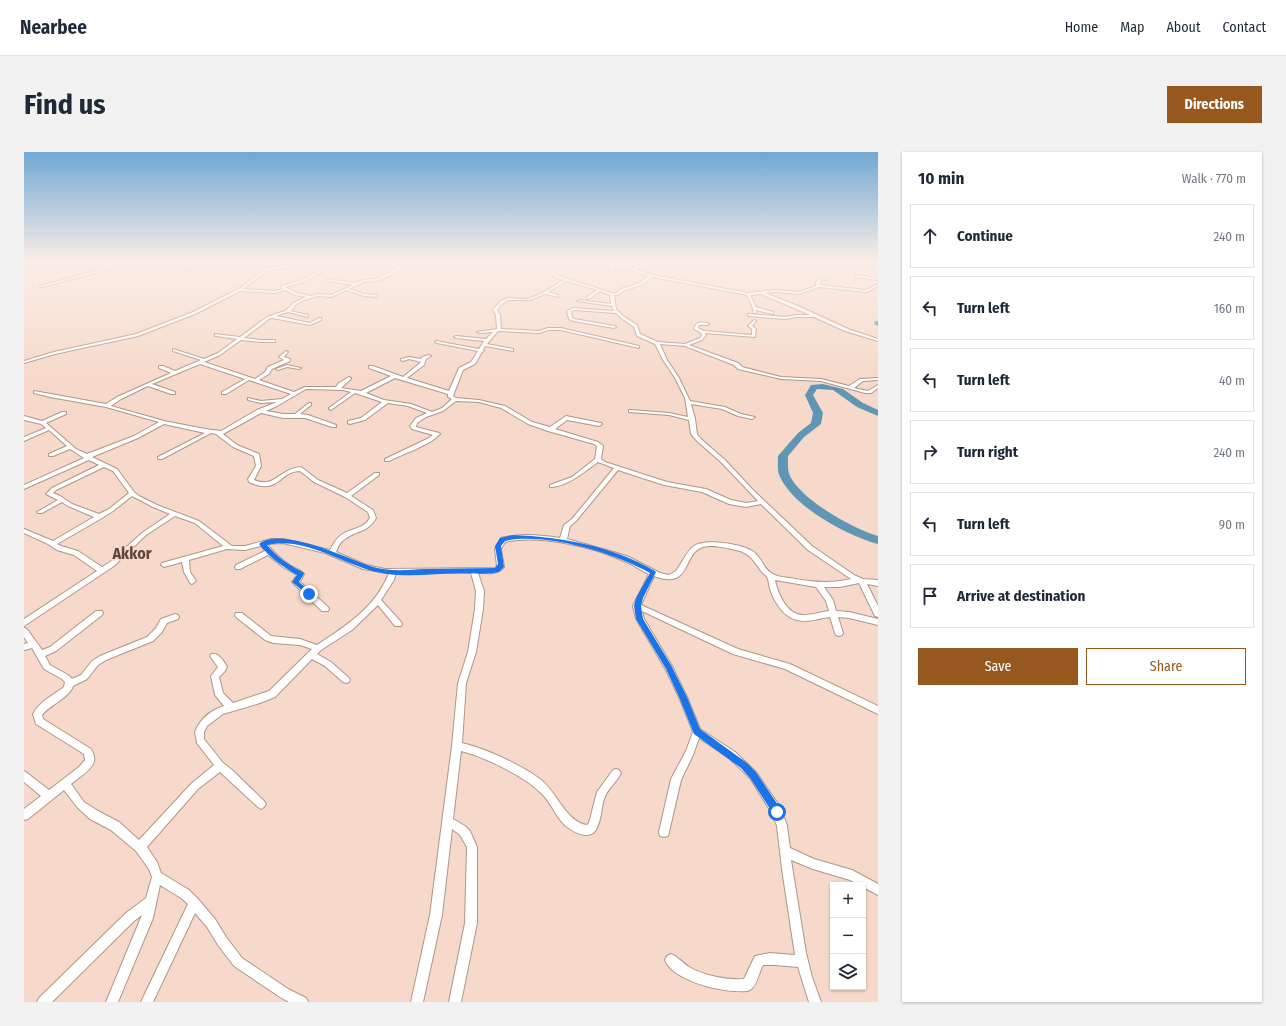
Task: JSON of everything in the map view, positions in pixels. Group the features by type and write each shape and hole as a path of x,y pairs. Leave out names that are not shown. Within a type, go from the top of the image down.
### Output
{"street":[{"path":"24,362 54,352 137,335 194,313 218,301"},
{"path":"107,406 119,398 148,384 219,354 268,318 287,311 292,308 294,304 302,301"},
{"path":"502,301 495,310 498,315 498,330 487,340 482,351 473,363 461,369 450,397 455,399 479,401 503,407 530,423 550,430 590,440 599,444 598,460 574,478 552,486"},
{"path":"579,301 596,305 613,305"},
{"path":"613,301 617,312 636,326 637,334 656,343 686,346 737,364 740,368 781,378 821,380 868,392 878,386"},
{"path":"751,301 756,315"},
{"path":"779,301 848,331 878,340"},
{"path":"754,308 772,313 796,316 813,316"},
{"path":"614,328 573,320 570,318 570,310 617,312"},
{"path":"287,311 307,316"},
{"path":"749,315 785,318 796,316"},
{"path":"273,317 310,324 320,319"},
{"path":"707,324 700,323 697,325 696,329 703,332 754,336 754,329 750,326 754,321"},
{"path":"479,332 498,330 539,332 548,329 561,330 638,347"},
{"path":"686,346 689,343 701,339 704,335 703,332"},
{"path":"216,335 274,341"},
{"path":"635,352 638,347 640,336"},
{"path":"456,337 487,340"},
{"path":"437,342 482,351"},
{"path":"656,343 677,378 688,402 694,434 699,440 723,461 810,548 844,573 860,580 878,583"},
{"path":"485,345 512,350"},
{"path":"174,350 247,379 295,394"},
{"path":"266,374 270,368 288,360 281,357 286,352"},
{"path":"404,378 422,364 423,361 429,356"},
{"path":"403,360 409,358 423,361"},
{"path":"255,381 266,374 287,366 300,368"},
{"path":"161,367 176,373"},
{"path":"371,368 451,393"},
{"path":"362,393 395,376"},
{"path":"337,389 349,378"},
{"path":"224,393 247,379"},
{"path":"850,388 862,380 878,379"},
{"path":"148,384 173,393"},
{"path":"36,392 50,396 107,406 163,422 218,433 232,428 259,411 284,400 307,387 337,389 362,393 386,402 409,405 431,412"},
{"path":"331,409 355,392"},
{"path":"250,398 261,402 284,400"},
{"path":"387,460 437,435 429,431 413,427 417,419 431,412 441,410 455,399"},
{"path":"350,422 363,419 386,402"},
{"path":"688,402 722,408 740,415 752,417"},
{"path":"297,415 309,404"},
{"path":"259,411 283,416 297,415 310,417 334,426"},
{"path":"631,411 669,414 692,419"},
{"path":"43,423 64,413"},
{"path":"24,418 43,423 70,447 115,470 132,493 146,502 197,522 224,544 233,549 278,540 332,553 370,568 393,572 474,572 499,569 501,562 498,546 502,540 506,538 525,537 563,541 625,558 653,572 669,577 676,576 694,548 707,544 728,546 750,553 757,559 766,574 771,576 819,586 849,583 860,580"},
{"path":"550,430 566,418 599,424"},
{"path":"24,425 34,420"},
{"path":"24,487 87,457 136,437 163,422"},
{"path":"24,438 50,428"},
{"path":"160,458 210,432"},
{"path":"218,433 236,446 257,455 259,467 258,471 252,476 251,482 264,485 294,469 301,468 316,481 347,496 371,511 373,518 369,524 364,528 342,537 332,553"},
{"path":"51,455 70,447"},
{"path":"598,460 617,468 666,484 704,490 729,502 746,505 763,502"},
{"path":"100,517 70,505 49,494 49,492 103,465"},
{"path":"563,541 568,525 574,520 617,468"},
{"path":"347,496 377,474"},
{"path":"52,544 111,510 132,493"},
{"path":"40,512 62,500"},
{"path":"24,623 102,571 127,552 144,534 174,513"},
{"path":"24,531 84,558 102,571"},
{"path":"164,565 224,544"},
{"path":"262,544 268,552 290,569 301,574 296,582 325,609"},
{"path":"238,567 268,552"},
{"path":"185,558 187,572 192,581"},
{"path":"261,804 220,766 200,740 199,732 204,723 220,711 272,694 318,648 349,628 377,600 393,572"},
{"path":"417,1002 436,915 449,822 462,683 472,652 479,609 480,591 474,572"},
{"path":"653,572 637,606 640,619 669,668 683,697 697,732 732,755 753,775 777,812 782,826 787,869 802,961 806,978 815,1002"},
{"path":"771,576 773,588 777,597 788,614 791,616 806,617 834,614 878,622"},
{"path":"860,580 878,614"},
{"path":"819,586 829,600 839,632"},
{"path":"377,600 398,624"},
{"path":"637,606 736,652 794,669 878,710"},
{"path":"40,655 53,649 99,613"},
{"path":"239,615 268,638 273,640 300,642 318,648"},
{"path":"24,815 90,761 88,752 39,721 37,714 43,707 64,692 70,684 84,677 95,663 103,658 150,639 159,630 164,621 175,617"},
{"path":"24,631 34,644 47,667 65,677 70,684"},
{"path":"24,648 34,644"},
{"path":"311,655 328,664 346,680"},
{"path":"214,656 223,667 215,676 219,695 231,707"},
{"path":"664,832 676,779 690,752 697,732"},
{"path":"457,746 470,749 488,757 543,787 572,825 582,830 588,830 593,826 600,795 616,773"},
{"path":"140,847 195,786 220,766"},
{"path":"24,776 49,796"},
{"path":"65,783 81,805 94,816 115,826 140,847 153,866 157,877 140,936 112,1002"},
{"path":"449,822 463,830 469,836 472,847 471,923 455,1002"},
{"path":"786,852 813,864 852,875 878,890"},
{"path":"157,877 185,894 194,903 203,913 238,962 284,993 302,1002"},
{"path":"43,1002 130,918 151,901"},
{"path":"146,1002 194,903"},
{"path":"671,960 686,972 716,982 739,986 747,985 750,982 754,968 759,960 767,958 790,962 802,961"}],"waterway":[{"path":"878,413 860,405 836,388 814,387 809,395 818,413 816,424 801,435 783,456 785,477 803,498 842,525 855,532 878,540"}],"district":[{"name":"Akkor","path":"132,553"}],"route":[{"path":"309,594 296,582 301,574 290,569 268,552 262,544 278,540 290,542 327,551 365,567 393,572 476,572 497,570 501,567 498,546 502,540 513,537 563,541 577,544 625,558 639,564 653,572 644,588 637,606 640,619 669,668 683,697 697,732 732,755 744,765 753,775 777,812"}]}
